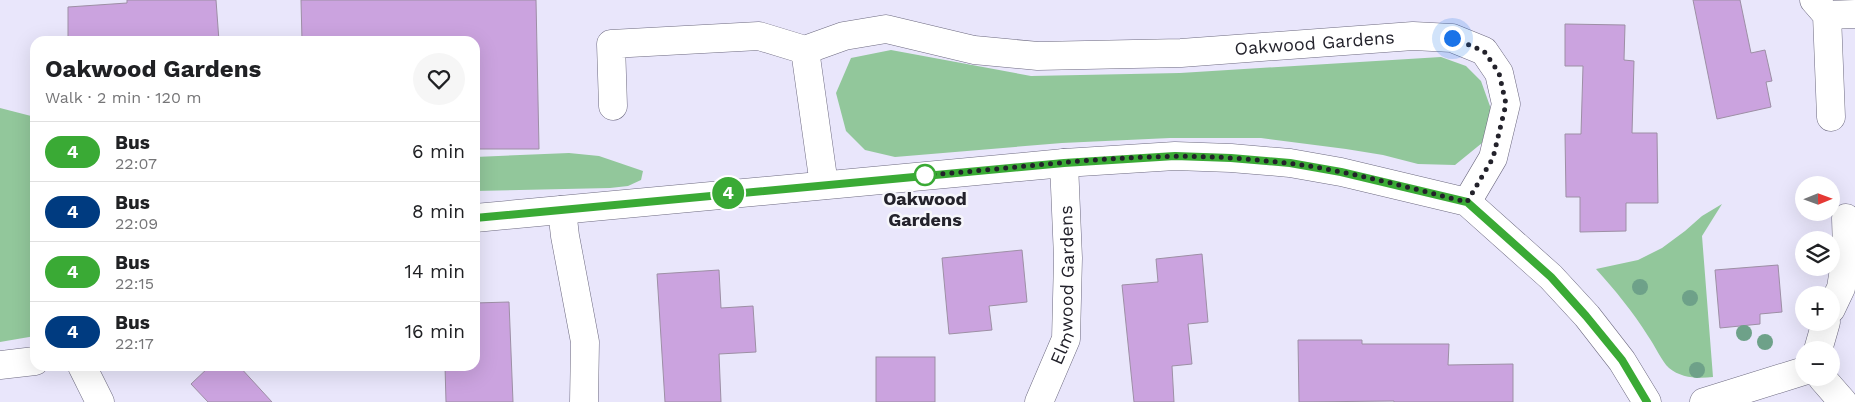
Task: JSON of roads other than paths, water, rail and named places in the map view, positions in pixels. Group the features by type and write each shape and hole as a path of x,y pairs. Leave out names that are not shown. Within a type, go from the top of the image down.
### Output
{"street":[{"path":"1831,117 1820,8 1855,14"},
{"name":"Oakwood Gardens","path":"804,50 844,36 886,29 974,50 1038,56 1181,53 1413,36 1452,38 1484,51 1499,73 1506,104 1493,158 1467,202"},
{"path":"613,106 611,44 759,36 804,50 824,184"},
{"path":"480,218 1064,163 1175,156 1290,163 1341,172 1467,202 1551,277 1622,360 1647,402"},
{"name":"Elmwood Gardens","path":"1039,402 1066,339 1068,258 1064,163"},
{"path":"562,210 565,236 585,342 584,402"},
{"path":"1840,290 1847,250 1846,218"},
{"path":"0,365 30,362"},
{"path":"84,371 100,402"},
{"path":"1704,402 1795,374"},
{"path":"1829,386 1844,402"}],"place":[{"name":"Oakwood Gardens","path":"925,175"}]}
